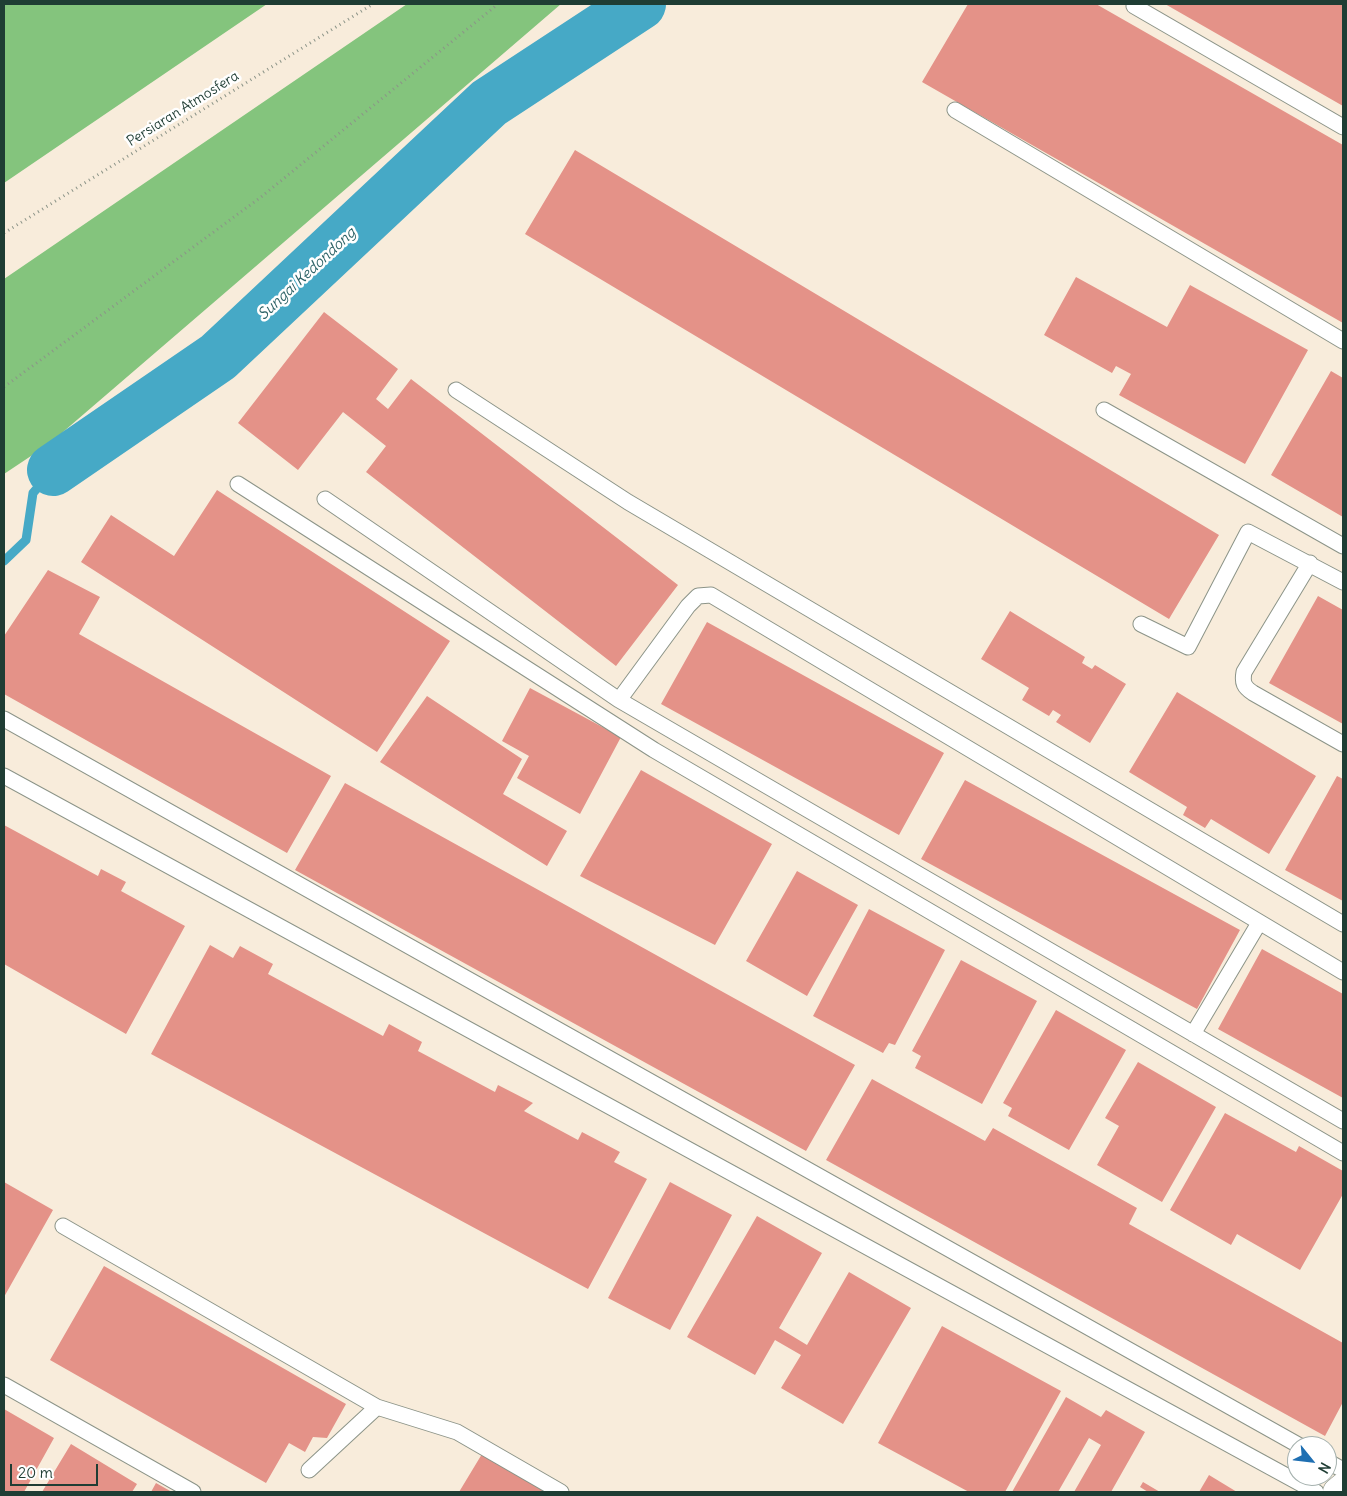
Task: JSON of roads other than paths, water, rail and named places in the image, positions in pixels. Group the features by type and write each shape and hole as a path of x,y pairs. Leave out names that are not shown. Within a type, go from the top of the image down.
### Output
{"street":[{"path":"1337,1492 1343,1487"}],"lane":[{"path":"1134,6 1343,127"},
{"path":"955,110 1343,341"},
{"path":"456,390 628,502 1343,924"},
{"path":"1104,410 1343,546"},
{"path":"238,484 654,750 1343,1153"},
{"path":"325,499 619,700 1343,1121"},
{"path":"1141,624 1188,646 1248,532 1343,582"},
{"path":"1310,563 1244,672 1242,681 1246,688 1253,693 1343,744"},
{"path":"619,700 688,606 698,596 711,595 1343,972"},
{"path":"4,719 1287,1439"},
{"path":"4,776 1316,1492"},
{"path":"1193,1034 1259,923"},
{"path":"63,1226 377,1407 457,1432 561,1492"},
{"path":"4,1385 194,1492"},
{"path":"309,1470 377,1407"}],"waterway":[{"name":"Sungai Kedondong","path":"53,470 218,357 489,103 640,4"},
{"name":"Sungai Kedondong","path":"4,561 26,540 33,493 53,470"}]}
